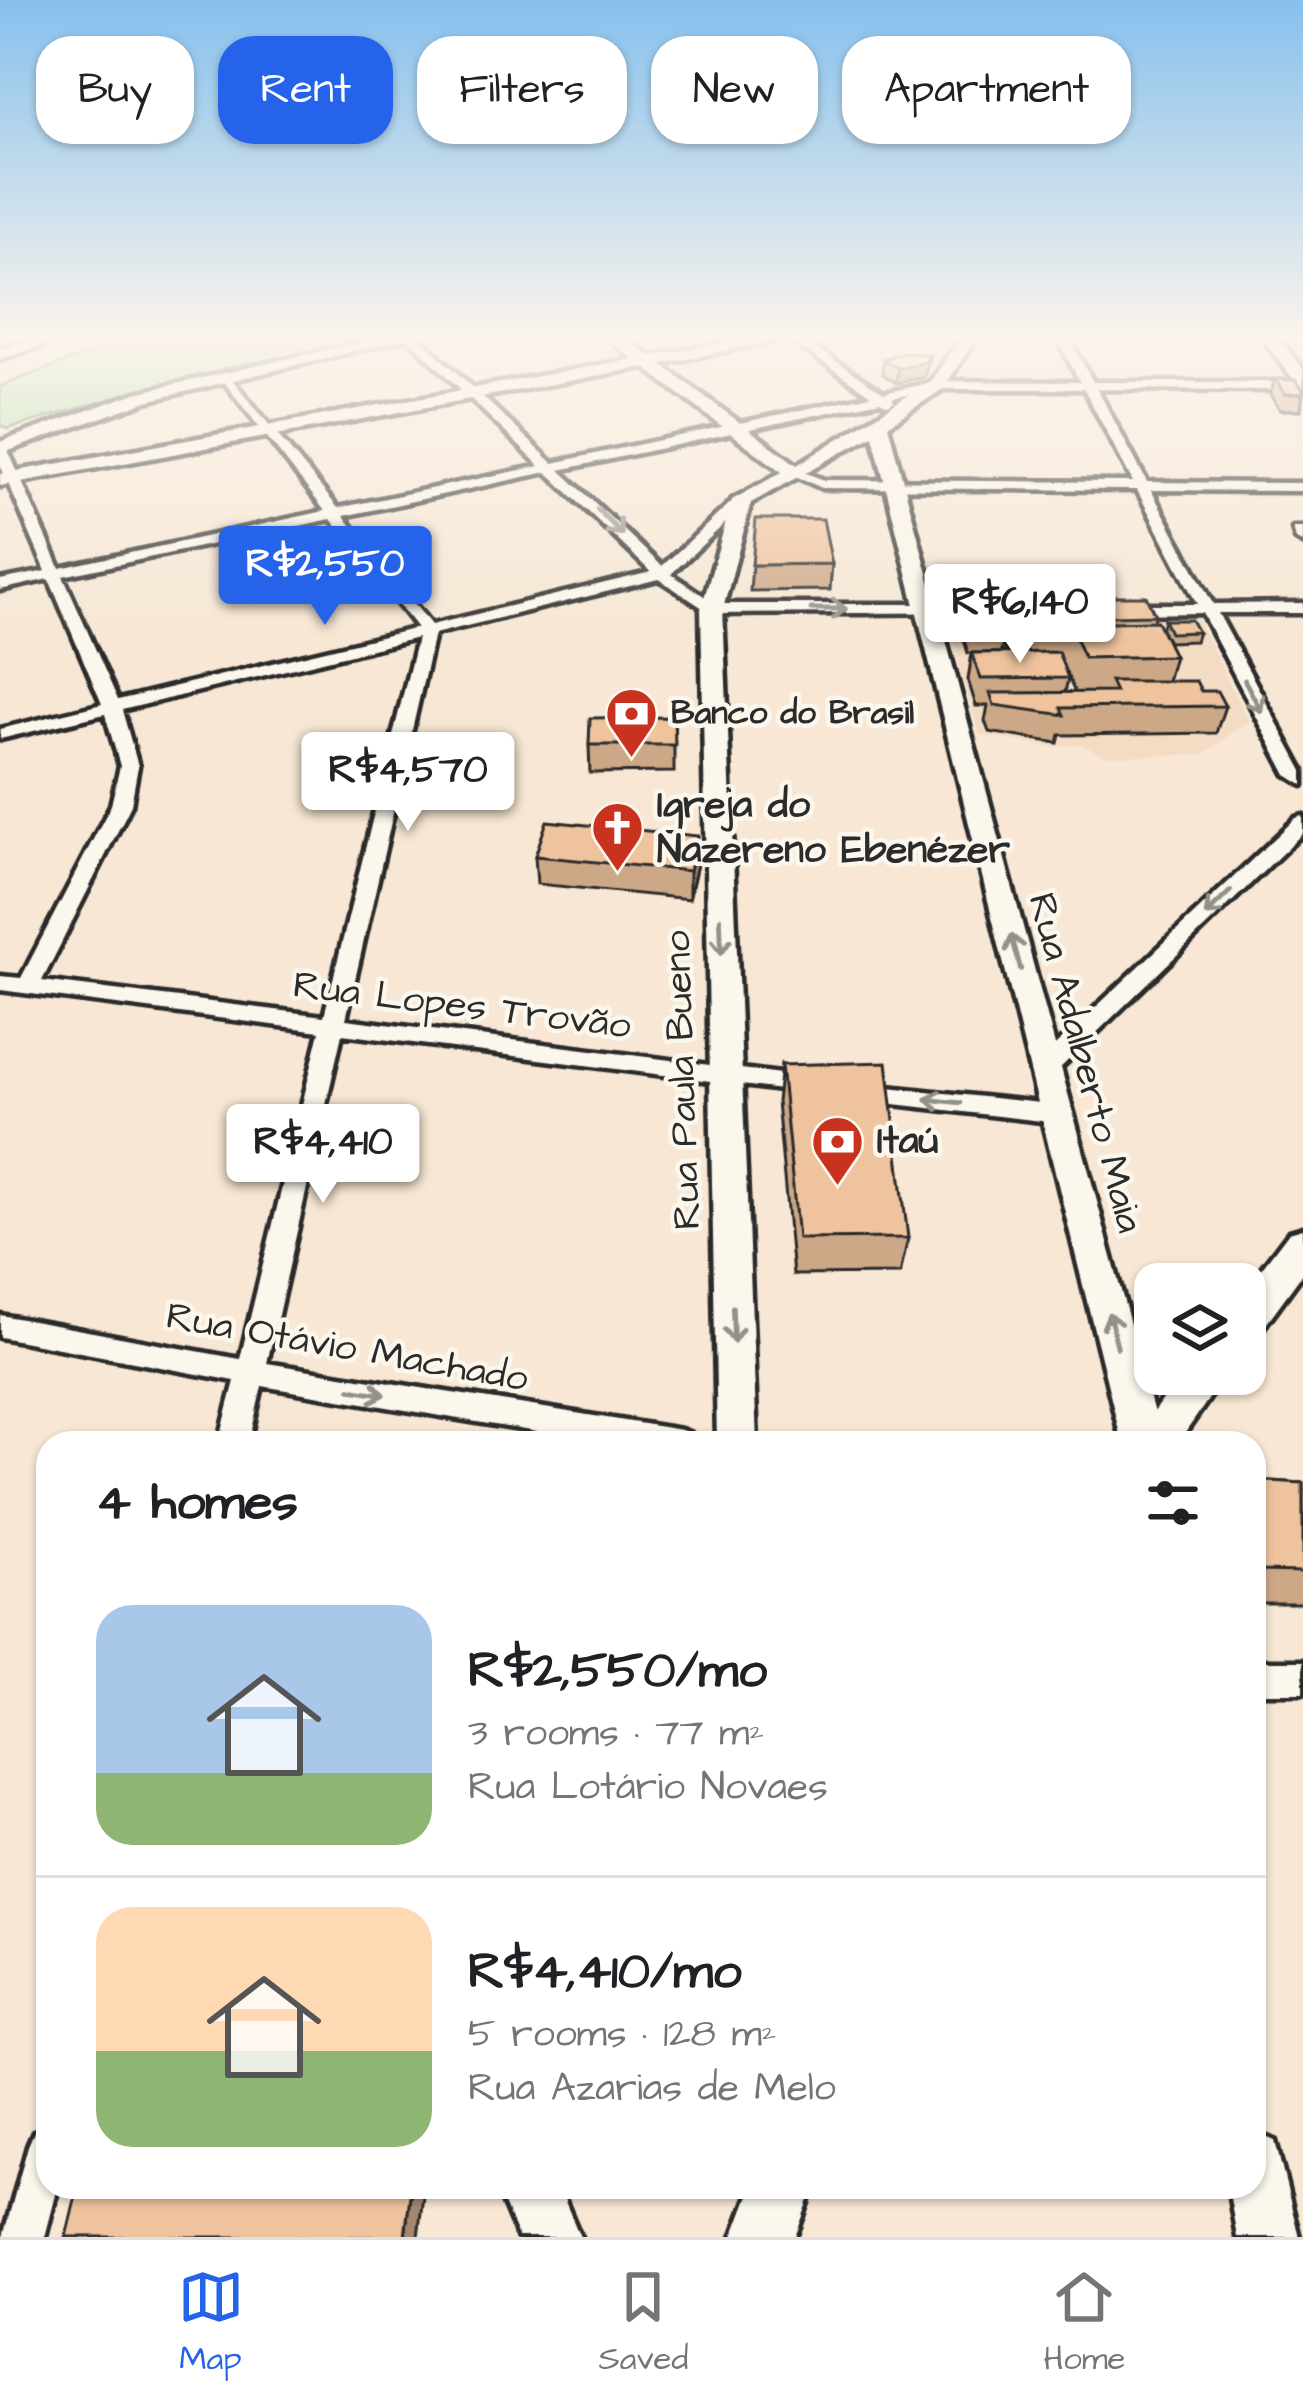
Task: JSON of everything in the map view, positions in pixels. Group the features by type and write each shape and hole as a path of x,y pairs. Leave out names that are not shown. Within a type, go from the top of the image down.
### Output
{"main road":[{"path":"7,479 228,440"},
{"path":"751,440 796,473"},
{"path":"742,500 796,473 843,440"},
{"name":"Rua Adalberto Maia","path":"890,440 895,484 924,608 1048,1067 1139,1431"},
{"name":"Rua Paula Bueno","path":"737,1431 712,609 742,500"},
{"path":"1266,1293 1303,1243"},
{"path":"1162,1431 1189,1395"},
{"path":"533,2199 549,2237"},
{"path":"764,2237 778,2199"},
{"path":"1261,2199 1268,2237"}],"street":[{"path":"276,440 428,630"},
{"path":"525,440 662,574 712,609 1018,609"},
{"path":"0,585 685,440"},
{"path":"1119,440 1296,775 1303,779"},
{"path":"0,448 7,479 112,706 129,766 121,806 28,986"},
{"path":"796,473 822,484 1303,487"},
{"path":"0,734 662,574 742,500"},
{"path":"1112,609 1303,608"},
{"path":"237,1431 428,630"},
{"path":"1048,1067 1303,822"},
{"name":"Rua Lopes Trovão","path":"0,983 1059,1114"},
{"name":"Rua Otávio Machado","path":"0,1326 608,1431"},
{"path":"1266,1677 1303,1677"},
{"path":"24,2237 36,2192"}],"shaded area":[{"path":"951,617 1196,617 1249,721 1202,755 1106,756 1081,745 1055,747 980,735 961,675"}],"building":[{"path":"756,519 823,519 832,564 752,565"},
{"path":"1002,587 1064,587 1067,596 1146,596 1155,615 1107,616 1111,622 1157,621 1174,656 1084,658 1075,637 1030,634 1028,623 1078,622 1076,615 1012,615"},
{"path":"962,606 994,606 1004,635 971,635"},
{"path":"1164,620 1191,620 1198,632 1170,633"},
{"path":"1058,652 1068,678 981,679 972,653"},
{"path":"1110,681 1196,681 1201,691 1217,691 1225,706 1061,708 1064,715 994,705 990,693 1115,692"},
{"path":"674,717 675,745 589,745 590,718"},
{"path":"547,821 698,836 689,871 535,856"},
{"name":"Itaú","path":"887,1062 908,1238 798,1239 781,1065"},
{"path":"1266,1481 1303,1483 1303,1572 1266,1571"},
{"path":"75,2199 410,2199 405,2237 66,2237"}],"place":[{"name":"Banco do Brasil","path":"632,759"},
{"name":"Igreja do Nazereno Ebenézer","path":"618,874"},
{"name":"Itaú","path":"838,1188"}]}
